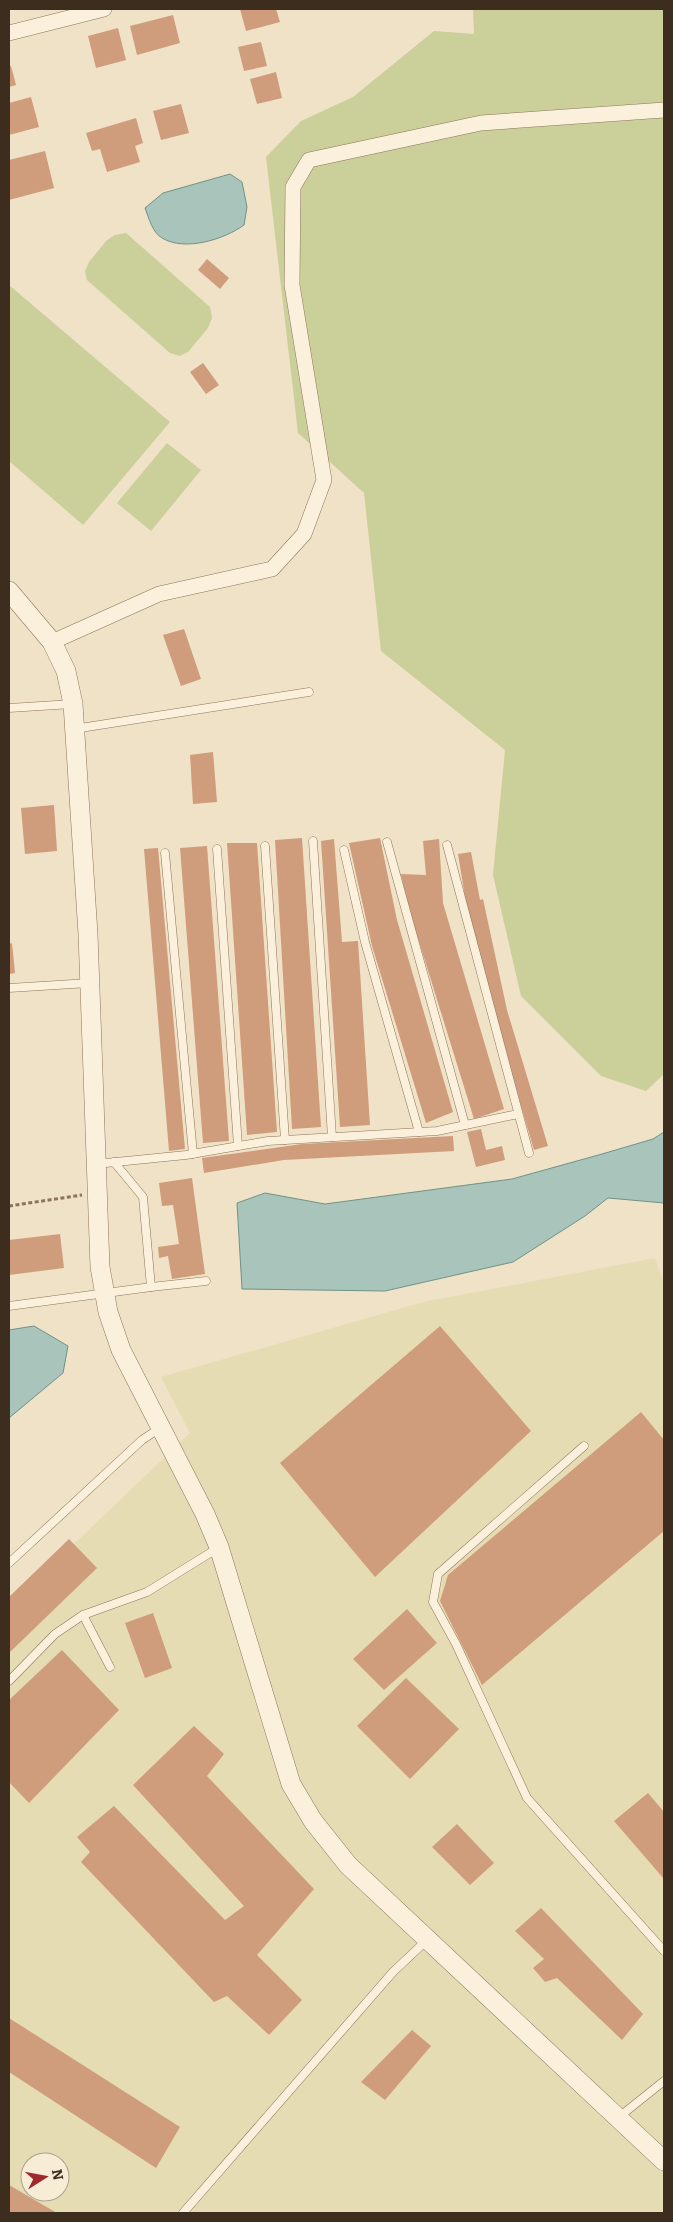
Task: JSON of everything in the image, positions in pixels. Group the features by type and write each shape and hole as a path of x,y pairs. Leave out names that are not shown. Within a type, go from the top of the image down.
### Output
{"street":[{"path":"9,33 104,9"},
{"path":"52,642 159,594 272,569 304,534 324,480 292,285 293,187 309,160 481,123 664,110"},
{"path":"9,591 52,642 66,671 73,704 88,934 89,983 105,1163 97,1193 100,1267 108,1312 121,1350 206,1514 219,1547 291,1784 313,1821 348,1865 664,2161"}],"lane":[{"path":"74,729 309,692"},
{"path":"9,708 73,704"},
{"path":"313,841 332,1137"},
{"path":"387,842 465,1125"},
{"path":"446,845 529,1153"},
{"path":"265,846 285,1140"},
{"path":"218,848 238,1146"},
{"path":"344,850 366,942 419,1132"},
{"path":"165,853 192,1154"},
{"path":"9,988 89,983"},
{"path":"105,1163 192,1154 285,1140 437,1131 518,1114"},
{"path":"105,1163 143,1197 151,1287"},
{"path":"9,1306 206,1281"},
{"path":"9,1563 142,1440 161,1427"},
{"path":"584,1446 438,1574 433,1602 456,1644 527,1798 664,1951"},
{"path":"9,1681 55,1634 83,1615 147,1592 219,1547"},
{"path":"83,1615 110,1667"},
{"path":"183,2213 393,1972 428,1939"},
{"path":"619,2118 664,2080"}],"path":[{"path":"9,1206 97,1193"}],"shaded area":[{"path":"655,1258 664,1284 664,2213 9,2213 9,1606 190,1433 161,1377 423,1302"}],"green space":[{"path":"473,9 664,9 664,1074 646,1091 601,1076 521,996 493,875 505,750 381,651 364,493 298,433 266,157 301,121 353,97 434,31 474,34"},
{"path":"126,233 210,307 212,318 208,328 188,352 180,356 170,353 87,280 85,271 89,262 107,240 115,235"},
{"path":"9,285 170,422 83,525 9,461"},
{"path":"167,443 201,470 151,531 117,503"}],"water":[{"path":"230,174 242,182 247,207 244,225 216,239 193,244 182,244 162,238 151,225 145,208 163,193"},
{"path":"664,1132 664,1203 608,1198 585,1216 513,1262 385,1291 242,1289 237,1203 265,1193 325,1204 512,1179 653,1139"},
{"path":"34,1326 68,1346 63,1373 9,1418 9,1330"}],"building":[{"path":"240,9 276,9 280,22 246,31"},
{"path":"173,15 180,43 137,55 130,26"},
{"path":"118,28 126,60 96,68 88,36"},
{"path":"261,42 267,66 244,71 238,47"},
{"path":"9,66 11,66 16,85 9,87"},
{"path":"276,72 282,98 257,104 250,79"},
{"path":"31,97 39,127 9,135 9,103"},
{"path":"181,104 189,133 161,140 153,111"},
{"path":"136,118 143,143 135,146 140,162 107,172 100,149 92,151 86,133"},
{"path":"45,151 54,188 9,200 9,160"},
{"path":"207,259 229,278 220,289 198,270"},
{"path":"203,363 219,385 206,394 190,372"},
{"path":"184,629 201,679 181,686 163,635"},
{"path":"213,752 217,802 193,804 190,755"},
{"path":"54,805 57,851 25,854 21,808"},
{"path":"302,838 321,1127 292,1129 275,840"},
{"path":"380,838 397,920 453,1112 426,1123 372,946 349,843"},
{"path":"334,839 342,942 358,941 370,1125 340,1127 321,841"},
{"path":"439,839 443,903 504,1109 474,1119 408,906 401,874 426,875 423,841"},
{"path":"227,843 257,843 277,1132 247,1135"},
{"path":"207,846 229,1141 203,1143 180,848"},
{"path":"158,848 185,1149 169,1151 144,849"},
{"path":"471,852 480,900 483,899 507,1010 548,1146 534,1150 494,1014 468,915 458,854"},
{"path":"12,943 15,973 9,974 9,944"},
{"path":"481,1129 486,1150 502,1146 505,1160 476,1167 467,1132"},
{"path":"453,1136 454,1151 284,1160 204,1173 202,1158 302,1144"},
{"path":"192,1178 205,1274 172,1279 168,1256 159,1258 158,1247 179,1244 173,1205 162,1206 159,1183"},
{"path":"60,1234 64,1268 9,1275 9,1240"},
{"path":"440,1326 531,1431 375,1577 280,1463"},
{"path":"641,1412 664,1440 664,1531 482,1685 440,1601 448,1575"},
{"path":"69,1539 97,1568 9,1653 9,1597"},
{"path":"407,1609 437,1643 384,1690 353,1659"},
{"path":"153,1613 172,1668 145,1678 125,1623"},
{"path":"62,1650 119,1710 29,1803 9,1782 9,1700"},
{"path":"406,1678 459,1729 410,1779 357,1726"},
{"path":"194,1726 224,1754 207,1776 314,1889 257,1955 302,2000 269,2035 227,1996 214,2002 81,1862 90,1852 77,1837 114,1806 225,1920 244,1906 133,1785"},
{"path":"648,1793 664,1812 664,1879 614,1821"},
{"path":"457,1824 494,1863 470,1885 432,1847"},
{"path":"541,1908 643,2014 622,2040 557,1978 545,1982 533,1968 544,1959 515,1931"},
{"path":"9,2018 180,2127 156,2168 9,2072"},
{"path":"412,2030 431,2046 385,2100 361,2082"},
{"path":"9,2185 20,2191 20,2202 38,2202 57,2213 9,2213"}]}
